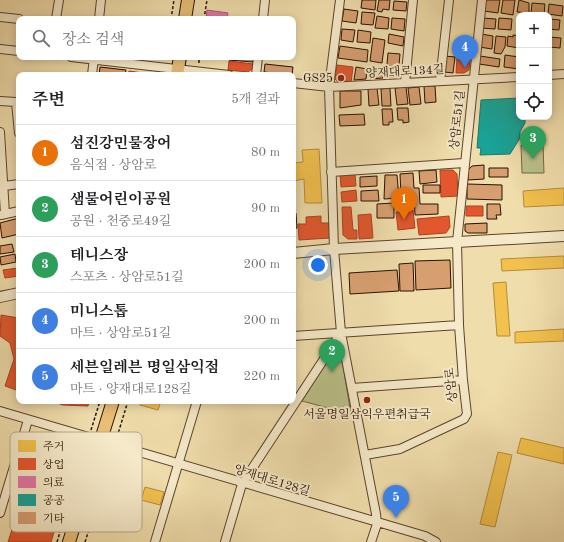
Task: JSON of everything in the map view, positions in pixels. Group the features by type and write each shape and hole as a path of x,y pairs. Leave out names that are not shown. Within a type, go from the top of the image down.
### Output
{"main road":[{"path":"185,16 188,0"},
{"path":"97,432 111,404"},
{"path":"69,542 71,532"}],"street":[{"path":"56,16 59,0"},
{"path":"98,16 101,0"},
{"path":"263,16 265,0"},
{"path":"340,0 329,87 334,249 341,333 377,524 371,542"},
{"path":"405,83 413,0"},
{"path":"440,81 449,0"},
{"name":"상암로51길","path":"457,242 472,79 482,0"},
{"path":"0,16 16,19"},
{"path":"0,49 16,51"},
{"path":"92,72 94,60"},
{"path":"113,60 210,72"},
{"path":"256,72 258,60"},
{"path":"552,75 564,74"},
{"name":"양재대로134길","path":"296,83 329,87 516,77"},
{"path":"0,101 16,102"},
{"path":"0,132 4,186 3,214 16,212"},
{"path":"331,172 464,164"},
{"path":"4,186 16,184"},
{"path":"296,253 334,249 564,236"},
{"name":"상암로","path":"365,454 400,449 464,419 467,414 459,325 457,242"},
{"path":"0,297 16,294"},
{"path":"296,336 459,325"},
{"path":"296,402 341,333"},
{"path":"352,388 463,380"},
{"path":"155,542 196,404"},
{"path":"225,542 242,484 294,404"},
{"name":"양재대로128길","path":"0,411 70,432"},
{"path":"24,432 28,420"},
{"name":"양재대로128길","path":"142,453 377,524 425,536 436,542"},
{"path":"0,513 10,480"}],"path":[{"path":"171,16 174,0"},
{"path":"204,16 207,0"},
{"path":"95,432 100,404"},
{"path":"119,432 127,404"},
{"path":"57,542 61,532"},
{"path":"85,542 88,532"}],"green space":[{"path":"543,144 544,173 522,173 521,145"},
{"path":"339,343 351,414 302,401"}],"building: 주거":[{"path":"319,149 322,203 305,203 304,179 296,180 296,163 303,162 302,150"},
{"path":"564,188 564,205 524,207 523,191"},
{"path":"564,256 564,268 502,271 501,259"},
{"path":"506,282 510,336 497,336 493,283"},
{"path":"564,329 564,341 515,343 515,332"},
{"path":"140,404 160,404 158,410"},
{"path":"521,438 564,448 564,464 517,453"},
{"path":"498,452 512,455 495,527 480,524"},
{"path":"145,487 164,492 160,505 142,500"}],"building: 상업":[{"path":"457,58 470,59 469,70 464,73 456,73"},
{"path":"229,61 253,64 253,68 248,72 228,70"},
{"path":"337,65 353,67 351,83 339,82 335,79"},
{"path":"440,170 453,170 457,174 458,196 441,197"},
{"path":"355,174 356,186 341,187 340,175"},
{"path":"356,190 357,201 342,202 341,192"},
{"path":"466,206 483,206 483,216 466,216"},
{"path":"342,207 351,207 353,230 357,230 357,239 348,239 343,235"},
{"path":"413,210 415,228 398,230 396,212"},
{"path":"371,214 373,238 359,239 358,215"},
{"path":"321,216 321,223 329,223 330,238 299,240 298,224 306,224 306,217"},
{"path":"449,216 450,227 446,233 419,235 417,219"},
{"path":"16,268 16,276 5,278 3,270"},
{"path":"1,315 16,318 16,390 5,386 14,359 10,343 0,336"},
{"path":"60,404 88,404 88,406"},
{"path":"11,532 54,532 51,542 8,542"}],"building: 의료":[{"path":"207,10 228,13 228,16 206,16"}],"building: 공공":[{"path":"516,98 516,120 525,120 525,123 520,132 520,138 510,154 480,155 481,148 477,148 481,100"}],"building: 기타":[{"path":"362,0 376,0 375,10 361,8"},
{"path":"379,0 390,0 389,10 383,9 382,12 377,11"},
{"path":"485,0 500,0 498,13 484,11"},
{"path":"503,0 515,0 513,15 501,13"},
{"path":"519,0 529,3 529,12 517,12"},
{"path":"394,1 407,2 406,11 393,10"},
{"path":"532,3 545,4 544,12 531,12"},
{"path":"549,4 563,6 562,16 552,15 552,12 548,12"},
{"path":"344,9 358,11 356,23 342,21"},
{"path":"362,12 375,13 373,25 361,24"},
{"path":"377,16 389,18 388,29 375,28"},
{"path":"392,18 405,19 404,31 391,29"},
{"path":"482,18 496,19 495,29 481,28"},
{"path":"499,18 512,19 511,30 498,29"},
{"path":"552,19 560,20 559,30 552,29"},
{"path":"342,29 355,30 353,42 341,40"},
{"path":"358,30 371,32 370,43 357,42"},
{"path":"389,34 404,37 403,46 388,43"},
{"path":"481,34 493,36 492,49 479,47"},
{"path":"513,35 516,36 516,48 507,46 508,36 513,37"},
{"path":"496,36 506,37 505,47 501,54 494,53"},
{"path":"552,37 561,38 560,48 552,47"},
{"path":"373,38 385,40 382,63 370,61"},
{"path":"340,46 368,50 367,62 338,58"},
{"path":"388,53 400,54 398,76 386,75"},
{"path":"505,55 516,57 516,69 504,67"},
{"path":"445,56 455,57 453,73 444,72"},
{"path":"480,56 500,59 499,67 479,64"},
{"path":"229,60 254,60 253,62"},
{"path":"265,64 293,67 292,72 264,72"},
{"path":"100,67 126,70 126,72 99,72"},
{"path":"356,67 367,69 366,79 354,80"},
{"path":"371,67 383,68 383,78 370,79"},
{"path":"424,86 435,86 436,102 425,103"},
{"path":"406,87 408,104 397,105 395,88"},
{"path":"419,87 421,104 410,105 408,88"},
{"path":"377,88 379,105 369,106 368,89"},
{"path":"390,88 391,106 382,106 381,89"},
{"path":"340,91 361,91 361,105 340,108"},
{"path":"397,108 408,108 409,122 403,123 403,120 398,120"},
{"path":"382,109 392,109 393,122 389,122 389,125 383,125"},
{"path":"364,114 365,125 340,126 339,115"},
{"path":"484,165 484,179 468,180 468,170 472,166"},
{"path":"489,168 508,168 508,177 489,177"},
{"path":"436,170 437,182 420,184 419,171"},
{"path":"413,173 414,188 419,188 420,204 438,204 438,214 415,215 414,196 401,196 400,174"},
{"path":"385,175 397,175 399,198 384,199"},
{"path":"377,176 377,186 360,187 360,177"},
{"path":"467,184 502,185 502,200 467,199"},
{"path":"423,185 440,185 440,193 423,193"},
{"path":"378,190 379,201 361,201 361,191"},
{"path":"394,203 394,218 377,218 377,204"},
{"path":"487,204 500,204 501,215 496,215 497,219 487,219"},
{"path":"16,219 16,235 2,238 0,223"},
{"path":"487,223 487,233 468,233 465,231 465,224"},
{"path":"12,244 14,252 0,254 0,246"},
{"path":"15,254 16,262 1,265 0,257"},
{"path":"450,260 451,288 416,290 415,261"},
{"path":"413,263 414,291 400,291 399,264"},
{"path":"397,270 399,291 350,294 349,273"}],"place":[{"name":"미니스톱","path":"465,68"},
{"name":"GS25","path":"341,78"},
{"name":"테니스장","path":"533,159"},
{"name":"섬진강민물장어","path":"404,220"},
{"name":"샘물어린이공원","path":"332,372"},
{"name":"서울명일삼익우편취급국","path":"367,400"},
{"name":"세븐일레븐 명일삼익점","path":"396,518"}]}
